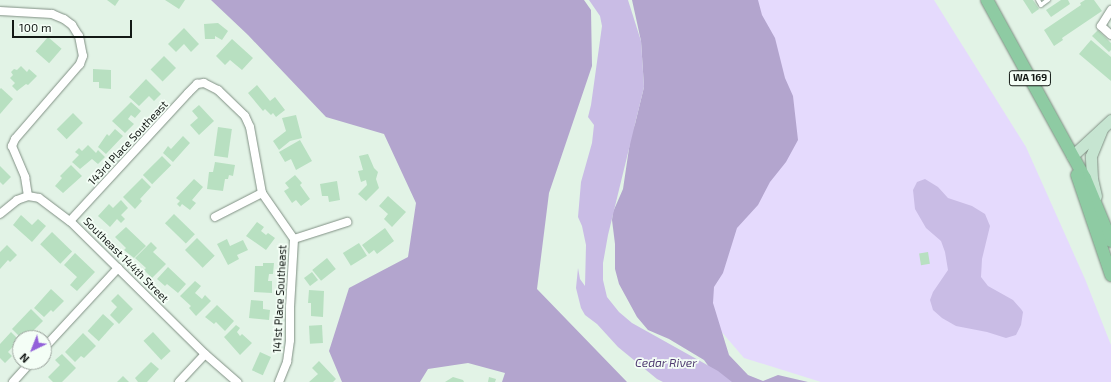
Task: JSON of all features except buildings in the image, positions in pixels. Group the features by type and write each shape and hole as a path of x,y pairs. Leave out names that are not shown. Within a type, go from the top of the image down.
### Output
{"main road":[{"name":"WA 169","path":"987,0 996,14 1072,156 1098,207 1111,241"},
{"path":"1072,156 1111,120"},
{"path":"1098,207 1091,165 1092,155 1102,129"},
{"name":"WA 169","path":"1072,156 1079,184 1111,275"}],"street":[{"path":"1111,10 1101,26 1111,35"},
{"path":"0,12 52,14 64,19 72,25 79,36 83,56 80,64 15,139 12,146 25,177 28,196 17,200 0,214"},
{"name":"143rd Place Southeast","path":"70,221 197,84 204,83 218,90 244,116 250,127 262,193"},
{"path":"215,217 262,193 294,239 347,222"},
{"name":"Southeast 144th Street","path":"28,196 39,198 70,221 205,354 237,382"},
{"name":"141st Place Southeast","path":"279,382 287,362 290,340 294,239"},
{"path":"52,339 118,268"},
{"path":"179,382 205,354"},
{"path":"12,382 23,370"}],"lane":[{"path":"1038,0 1041,5 1048,0"}],"shaded area":[{"path":"211,0 584,0 591,10 592,66 549,193 537,289 627,382 502,382 505,373 468,363 428,369 420,382 342,382 329,351 349,288 408,257 416,203 384,134 326,117 248,35"},
{"path":"632,0 758,0 762,15 775,38 785,78 793,96 798,140 786,162 770,182 758,205 737,228 723,273 714,287 713,303 729,355 748,375 763,381 778,375 808,382 720,382 704,360 669,339 648,330 637,317 619,284 615,269 615,244 612,220 613,212 623,189 631,135 644,87 641,41"},
{"path":"730,0 934,0 1026,147 1085,279 1111,345 1111,382 821,382 744,358 714,323 689,269"}],"water":[{"name":"Cedar River","path":"589,0 628,0 641,41 644,87 608,235 603,263 603,280 607,297 619,312 632,323 718,371 732,382 663,382 657,379 618,347 597,324 585,315 581,308 576,288 578,268 580,279 585,286 586,245 582,226 578,217 581,182 592,143 594,125 588,117 602,26 600,16"},
{"path":"925,179 938,187 948,198 972,206 985,214 990,226 982,259 981,277 988,286 1013,300 1023,312 1021,325 1016,335 1006,338 987,332 956,326 942,318 933,310 930,300 933,292 948,270 945,252 941,241 926,228 915,209 913,190 917,182"}]}
